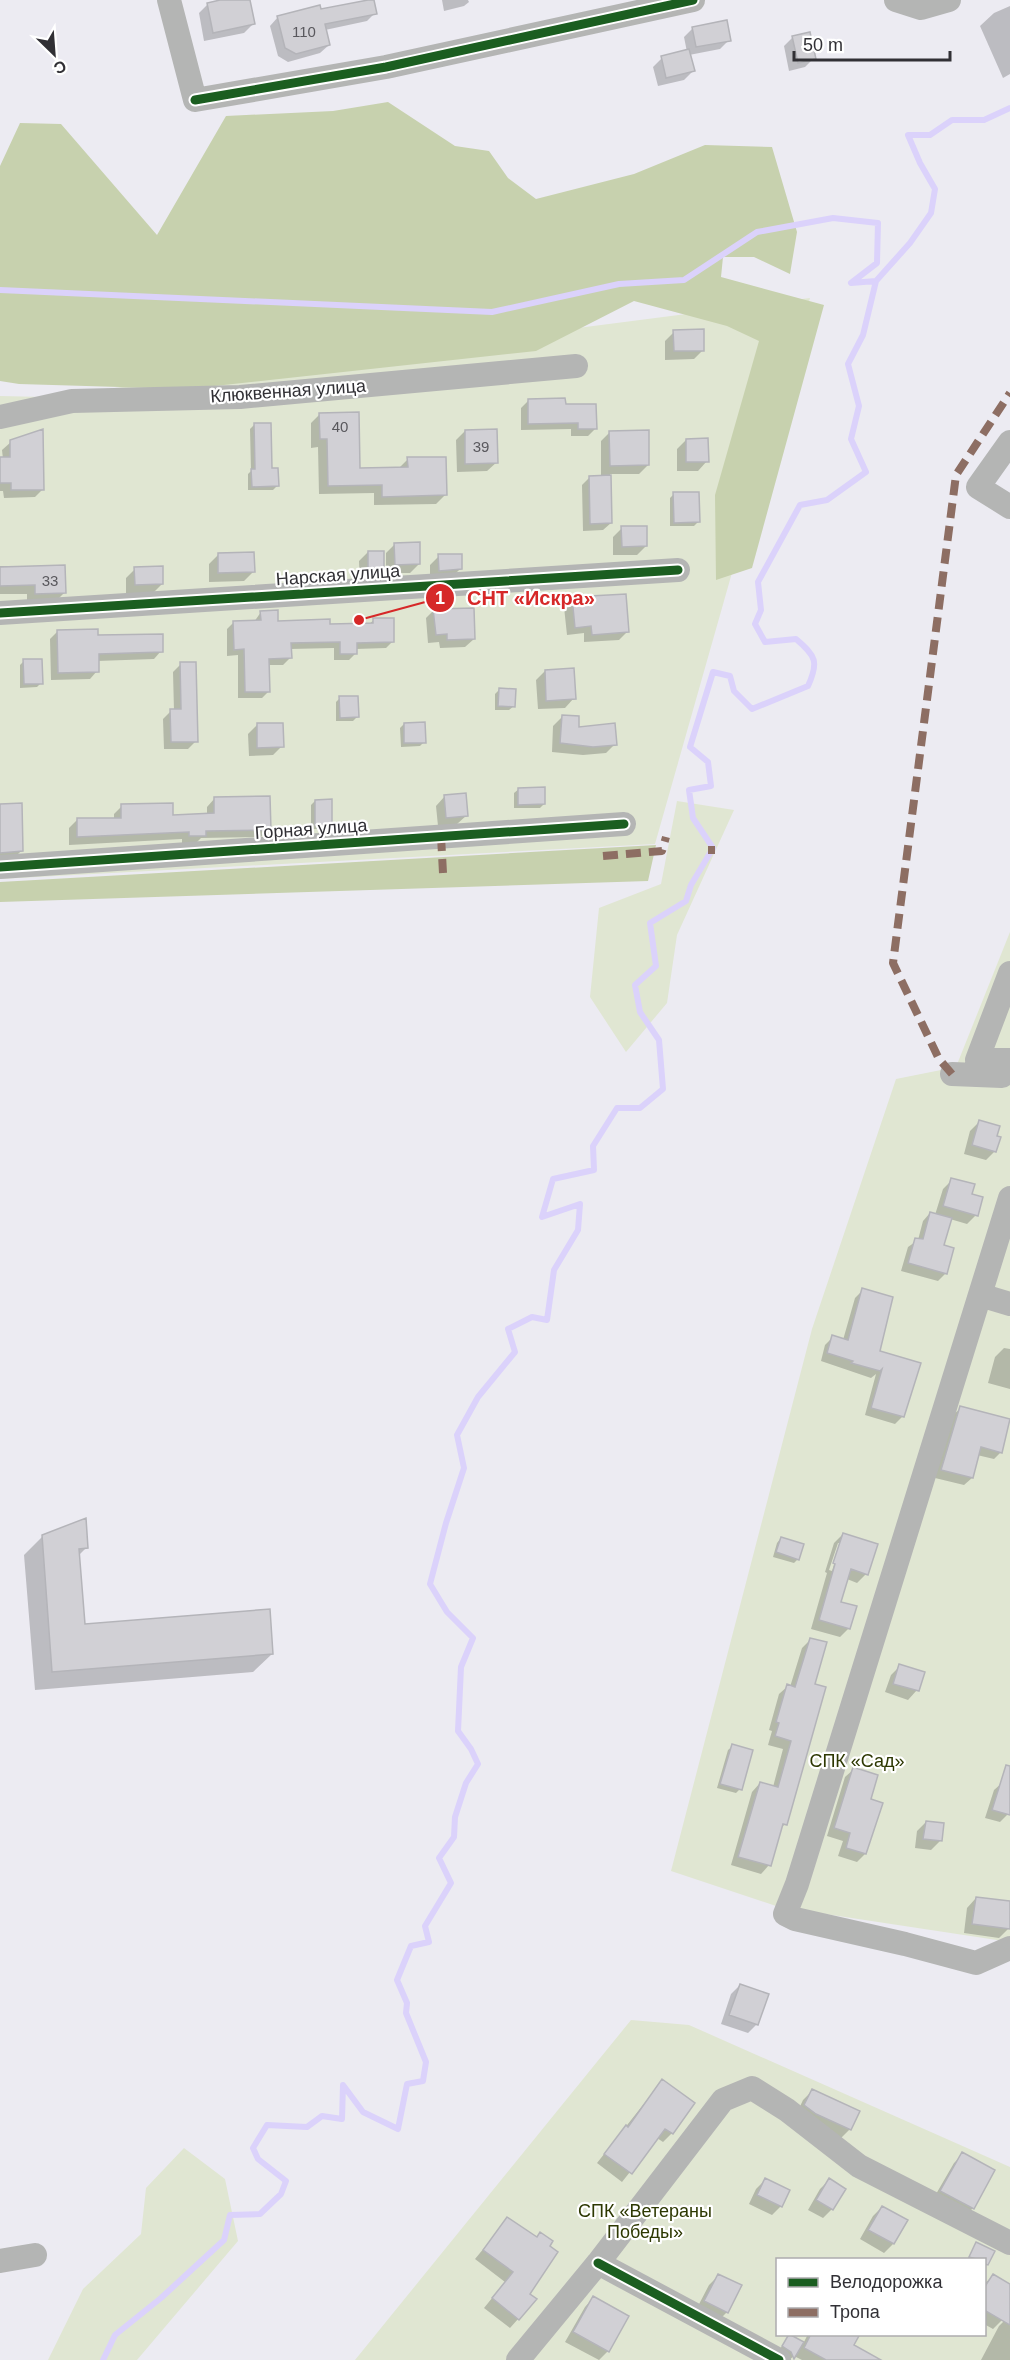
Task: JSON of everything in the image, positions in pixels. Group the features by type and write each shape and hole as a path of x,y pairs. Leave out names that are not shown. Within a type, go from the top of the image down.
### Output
{"street":[{"path":"169,0 195,100 386,67 693,0"},
{"path":"896,0 921,8 949,0"},
{"name":"Клюквенная улица","path":"0,417 72,401 240,397 576,366"},
{"path":"1010,442 978,487 1010,507"},
{"name":"Нарская улица","path":"0,613 678,570"},
{"name":"Горная улица","path":"0,867 624,824"},
{"path":"1010,974 977,1060 1010,1060"},
{"path":"952,1074 1010,1077"},
{"path":"1010,1198 800,1872 784,1914 795,1919 976,1963 1010,1948"},
{"path":"980,1295 1010,1304"},
{"path":"518,2360 598,2263 723,2100 752,2088 787,2110 859,2166 1010,2242"},
{"path":"0,2261 34,2255"},
{"path":"598,2263 779,2360"}],"green space":[{"path":"388,102 455,146 489,151 508,178 536,199 634,174 705,145 772,147 797,232 790,274 754,257 723,257 721,277 824,305 752,568 716,580 715,495 759,341 727,326 634,301 536,351 187,389 19,384 0,381 0,166 20,123 61,124 157,235 226,116 333,111"},
{"path":"810,298 655,844 0,879 0,396 45,397"},
{"path":"677,801 734,810 677,935 667,1003 626,1052 590,997 599,908 661,884"},
{"path":"656,845 648,881 0,902 0,882"},
{"name":"СПК «Сад»","path":"1010,932 1010,1942 779,1907 671,1871 812,1329 896,1079 956,1067"},
{"name":"СПК «Ветераны Победы»","path":"631,2020 689,2025 1010,2167 1010,2360 355,2360"},
{"path":"184,2148 225,2179 238,2241 137,2360 48,2360 83,2289 141,2234 146,2188"}],"building":[{"path":"220,0 250,0 255,24 213,33 207,3"},
{"path":"374,0 377,14 325,24 330,45 296,54 285,48 277,16 320,5 321,9"},
{"path":"727,20 731,41 696,47 692,27"},
{"path":"810,32 816,59 798,63 792,36"},
{"path":"689,49 695,71 666,78 661,56"},
{"path":"704,329 704,351 674,351 673,330"},
{"path":"565,398 566,404 596,404 597,429 578,429 578,423 528,424 528,399"},
{"path":"359,412 360,468 408,467 407,457 446,457 447,495 382,497 382,485 328,486 327,439 320,439 319,413"},
{"path":"254,423 271,423 272,468 278,468 279,486 252,487 251,469 255,469"},
{"path":"43,429 44,490 11,490 11,483 0,483 0,457 10,457 10,440"},
{"path":"497,429 498,463 465,464 465,430"},
{"path":"649,430 649,465 610,466 609,431"},
{"path":"708,438 709,462 686,462 686,439"},
{"path":"611,475 612,523 590,524 589,476"},
{"path":"673,492 699,492 700,522 674,523"},
{"path":"621,526 647,526 647,546 622,547"},
{"path":"420,542 420,564 395,565 394,543"},
{"path":"368,551 384,551 384,574 368,575"},
{"path":"254,552 255,572 218,573 218,553"},
{"path":"438,554 462,554 462,569 439,571"},
{"path":"65,565 66,593 35,594 35,585 0,586 0,567"},
{"path":"163,566 163,584 135,585 134,567"},
{"path":"626,594 629,632 592,635 591,626 575,628 572,597"},
{"path":"474,608 475,639 447,640 447,634 436,635 433,609"},
{"path":"278,610 278,621 330,619 330,624 373,623 373,618 394,618 394,642 357,643 357,654 340,654 340,642 291,643 292,658 269,659 270,692 245,692 244,649 234,650 233,621 261,620 260,611"},
{"path":"98,629 98,635 163,634 163,652 99,654 99,672 58,673 57,630"},
{"path":"23,659 42,659 43,684 24,684"},
{"path":"180,662 196,662 198,742 171,742 170,709 181,709"},
{"path":"574,668 576,699 546,701 545,670"},
{"path":"499,688 516,689 515,707 498,706"},
{"path":"339,696 358,696 359,717 340,718"},
{"path":"562,715 579,716 579,727 615,723 617,745 593,747 560,743"},
{"path":"425,722 426,743 404,743 404,723"},
{"path":"257,723 283,723 284,747 257,748"},
{"path":"545,787 545,804 518,805 518,788"},
{"path":"466,793 468,816 446,818 444,795"},
{"path":"270,796 271,830 206,831 206,836 189,836 189,832 77,837 77,818 121,818 121,804 173,803 173,815 214,813 214,797"},
{"path":"332,799 332,825 315,825 315,800"},
{"path":"22,803 23,851 0,853 0,804"},
{"path":"979,1120 1000,1126 997,1136 1001,1137 996,1152 972,1145"},
{"path":"951,1178 975,1184 972,1194 983,1197 978,1216 943,1206"},
{"path":"930,1212 952,1218 944,1245 954,1248 947,1274 908,1263 915,1238 923,1239"},
{"path":"862,1288 893,1297 880,1351 921,1363 904,1417 871,1408 882,1369 880,1371 851,1363 853,1361 827,1353 832,1335 848,1340"},
{"path":"960,1406 1010,1419 1002,1453 981,1447 973,1478 941,1470"},
{"path":"86,1518 88,1548 79,1549 85,1624 270,1609 273,1654 52,1672 42,1535"},
{"path":"843,1533 878,1544 868,1575 851,1569 841,1602 857,1606 850,1629 819,1620"},
{"path":"781,1537 804,1544 799,1560 776,1552"},
{"path":"810,1638 827,1642 815,1684 826,1687 787,1825 783,1824 771,1866 738,1857 760,1782 778,1787 791,1741 775,1736 779,1723 776,1722 787,1684 795,1687"},
{"path":"899,1664 925,1672 919,1691 893,1684"},
{"path":"732,1744 753,1750 742,1790 720,1784"},
{"path":"1006,1765 1010,1766 1010,1815 992,1810"},
{"path":"853,1767 878,1775 871,1799 883,1803 866,1854 846,1848 850,1833 834,1828"},
{"path":"926,1821 944,1823 942,1841 923,1839"},
{"path":"976,1897 1010,1901 1010,1929 972,1924"},
{"path":"740,1984 769,1994 758,2025 729,2015"},
{"path":"662,2079 695,2103 673,2134 665,2129 632,2174 604,2154 626,2125 628,2127"},
{"path":"812,2089 860,2111 851,2130 816,2114 804,2105"},
{"path":"962,2152 995,2170 974,2209 940,2191"},
{"path":"765,2178 790,2190 782,2207 757,2195"},
{"path":"829,2178 846,2189 833,2210 816,2200"},
{"path":"882,2206 908,2220 894,2244 868,2230"},
{"path":"507,2217 537,2237 540,2232 553,2241 550,2246 558,2252 530,2294 537,2299 519,2320 492,2298 513,2272 483,2250"},
{"path":"976,2242 995,2251 988,2265 986,2258 969,2257"},
{"path":"718,2274 742,2285 728,2313 704,2301"},
{"path":"993,2274 1010,2284 1010,2325 986,2311 986,2285"},
{"path":"593,2296 629,2316 609,2352 573,2332"},
{"path":"788,2336 804,2342 794,2359 791,2352 782,2346"},
{"path":"810,2336 859,2336 854,2345 881,2360 826,2360 804,2348"}],"waterway":[{"path":"103,2360 115,2335 161,2298 224,2240 230,2215 260,2214 281,2194 286,2181 258,2159 253,2148 267,2125 307,2127 322,2116 342,2119 343,2085 363,2112 398,2129 407,2084 423,2081 426,2062 406,2013 407,2003 397,1980 411,1946 429,1942 425,1926 451,1883 439,1858 454,1837 455,1817 466,1783 478,1764 458,1731 461,1667 473,1638 447,1612 430,1584 446,1523 464,1468 457,1435 478,1397 515,1352 508,1329 532,1317 547,1320 554,1270 578,1230 580,1204 542,1217 553,1179 594,1170 593,1146 617,1108 640,1108 663,1089 659,1040 640,1012 635,985 656,966 650,923 686,901 691,885 713,848 693,818 689,790 711,786 708,762 690,747 713,672 730,676 734,691 752,709 808,686 814,671 814,660 808,650 796,639 765,642 755,624 761,610 758,582 800,505 827,500 866,472 851,439 859,406 848,364 863,335 876,281 910,243 931,213 935,189 908,135 930,135 952,120 984,120 1010,108"},
{"path":"0,290 492,312 619,284 684,280 757,232 833,218 878,223 877,263 851,283 876,281"}],"marked path":[{"path":"952,1074 939,1059 893,963 956,475 1010,393"},
{"path":"441,836 443,873"},
{"path":"603,856 662,851 666,837"},
{"path":"708,850 715,850"}],"cycle path":[{"path":"195,100 386,67 693,0"},
{"path":"0,613 678,570"},
{"path":"0,867 624,824"},
{"path":"598,2263 779,2360"}],"place":[{"name":"СНТ «Искра»","path":"359,620"}]}
